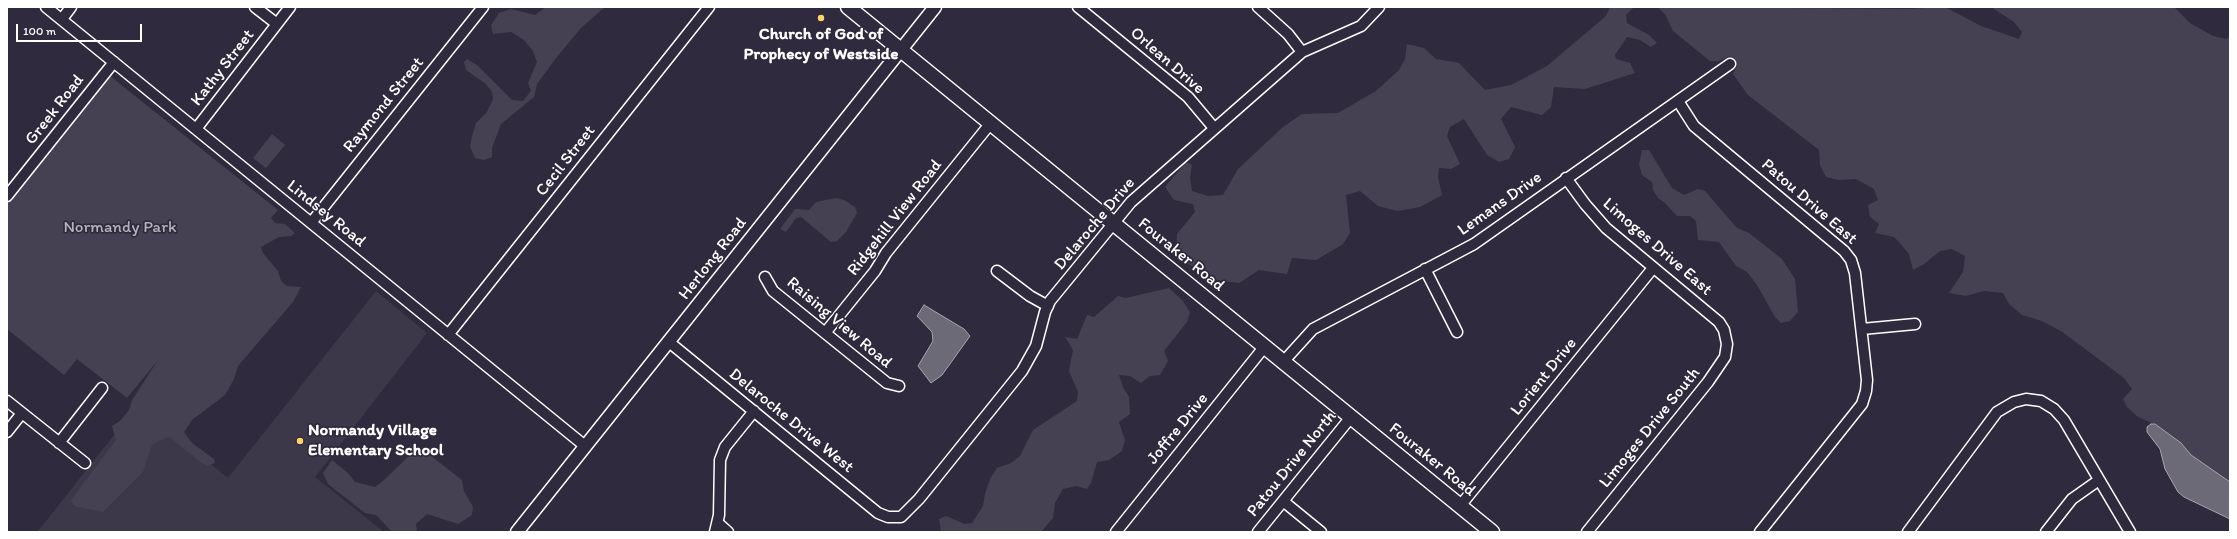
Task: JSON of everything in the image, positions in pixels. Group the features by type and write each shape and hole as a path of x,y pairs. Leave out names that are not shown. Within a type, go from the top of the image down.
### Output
{"main road":[{"name":"Fouraker Road","path":"848,7 1492,532"}],"street":[{"name":"Lindsey Road","path":"46,7 585,446"},
{"path":"62,19 71,7"},
{"path":"255,7 277,24"},
{"name":"Kathy Street","path":"196,129 290,7"},
{"name":"Raymond Street","path":"311,223 483,7"},
{"name":"Cecil Street","path":"448,335 709,7"},
{"name":"Herlong Road","path":"517,532 935,7"},
{"name":"Orlean Drive","path":"1078,7 1188,97 1214,128"},
{"path":"1258,7 1288,34 1302,52"},
{"name":"Delaroche Drive","path":"896,518 901,517 919,499 1022,371 1036,346 1048,306 1142,191 1302,52 1361,26 1380,7"},
{"name":"Greek Road","path":"7,196 114,62"},
{"name":"Lemans Drive","path":"1284,362 1313,329 1474,244 1730,64"},
{"name":"Patou Drive East","path":"1678,101 1694,126 1844,251 1851,260 1855,273 1862,329 1866,391 1862,404 1760,532"},
{"name":"Ridgehill View Road","path":"825,333 875,271 886,253 990,124"},
{"name":"Limoges Drive East","path":"1566,178 1585,204 1606,228 1719,322 1727,339"},
{"name":"Lorient Drive","path":"1460,506 1653,268"},
{"path":"1425,269 1457,332"},
{"path":"997,270 1030,296 1048,306"},
{"name":"Raising View Road","path":"765,276 773,291 887,383 899,386"},
{"path":"1862,329 1915,324"},
{"name":"Limoges Drive South","path":"1587,532 1708,382 1725,357 1727,339"},
{"name":"Delaroche Drive West","path":"669,342 878,513 896,518"},
{"name":"Joffre Drive","path":"1116,532 1265,346"},
{"path":"59,443 102,388"},
{"path":"1908,532 1997,412 2014,402 2026,399 2040,401 2054,409 2064,420 2130,532"},
{"path":"7,401 85,463"},
{"path":"728,532 716,528 720,460 725,447 754,411"},
{"path":"7,432 22,413"},
{"name":"Patou Drive North","path":"1258,532 1351,417"},
{"path":"2046,532 2072,499 2099,480"},
{"path":"1283,501 1321,532"}],"shaded area":[{"name":"Normandy Village Elementary School","path":"376,291 427,333 315,477 384,532 38,531 137,406 228,478"},
{"path":"924,305 964,329 970,336 942,375 931,383 918,366 933,341 932,332 917,316"},
{"path":"2151,424 2155,424 2181,443 2191,455 2230,482 2230,519 2184,497 2178,492 2165,469 2160,449 2147,432 2147,427"}],"green space":[{"path":"546,7 605,7 581,28 556,58 537,84 534,97 501,124 492,148 492,157 484,160 475,158 470,147 472,136 476,123 487,112 493,99 492,92 486,84 466,70 464,62 467,59 477,65 512,100 523,101 531,91 528,83 537,62 533,51 524,40 511,32 493,34 491,25 499,13 511,9 535,15"},
{"path":"1610,7 1634,7 1626,15 1627,23 1649,35 1657,43 1651,47 1640,40 1627,37 1615,55 1616,59 1630,63 1635,73 1585,89 1554,87 1551,107 1542,115 1511,107 1501,119 1515,147 1509,159 1499,162 1487,155 1464,119 1450,127 1447,136 1460,164 1451,169 1439,168 1438,177 1442,195 1420,207 1398,211 1378,206 1360,191 1346,195 1350,233 1343,244 1316,260 1292,258 1287,274 1259,270 1239,283 1217,280 1186,263 1176,255 1177,234 1195,212 1193,204 1174,200 1165,187 1186,162 1192,165 1190,178 1192,191 1208,196 1223,195 1238,169 1283,127 1302,114 1338,113 1376,91 1399,70 1405,59 1407,44 1424,48 1436,59 1459,63 1485,90 1511,85 1547,66 1606,16"},
{"path":"1657,7 1907,9 1945,7 1981,26 2019,39 2022,32 2014,22 1991,7 2174,7 2190,23 2213,36 2226,39 2230,36 2230,482 2191,455 2181,443 2155,424 2138,417 2127,407 2123,399 2132,389 2124,378 2061,331 2042,321 2022,315 2009,304 2003,293 1984,291 1966,296 1949,293 1963,272 1965,256 1952,249 1940,251 1924,264 1913,270 1909,254 1894,237 1875,233 1879,224 1870,217 1868,205 1878,200 1874,189 1856,179 1839,180 1826,177 1820,165 1819,150 1748,95 1733,74 1737,65 1730,56 1719,61 1710,61 1673,31 1665,14"},
{"name":"Normandy Park","path":"100,68 278,210 271,218 275,223 285,224 295,233 291,236 279,237 261,247 263,253 278,271 281,281 287,286 301,287 293,302 238,366 234,379 225,395 192,420 184,432 192,443 214,459 215,463 207,466 200,462 170,437 160,440 152,445 143,472 103,512 74,506 71,500 116,440 112,426 120,421 129,410 132,400 158,360 127,398 77,359 64,375 7,329 7,185"},
{"path":"272,134 285,145 266,168 253,158"},
{"path":"1642,150 1649,150 1672,188 1684,195 1698,189 1705,191 1737,228 1749,233 1782,259 1795,279 1798,312 1790,321 1781,323 1775,317 1757,285 1747,272 1736,266 1719,242 1698,240 1696,221 1690,216 1677,216 1658,198 1653,190 1652,182 1642,175 1639,164"},
{"path":"836,198 844,200 855,207 857,213 846,232 837,241 831,242 801,217 796,218 786,232 780,229 795,209 809,210 816,202"},
{"path":"1169,288 1183,301 1190,312 1187,322 1164,351 1168,361 1160,375 1150,376 1141,383 1130,376 1119,375 1123,387 1129,397 1130,414 1119,422 1125,440 1122,451 1109,460 1097,462 1091,483 1087,489 1076,486 1063,489 1055,503 1053,518 1041,532 941,532 939,519 946,516 965,524 972,523 983,506 990,479 997,468 1011,463 1020,456 1033,430 1077,401 1078,392 1069,371 1073,350 1065,337 1077,339 1087,315 1094,317 1118,296 1126,298"},
{"path":"416,449 426,452 462,480 464,491 473,507 472,515 458,524 427,514 416,524 417,532 392,532 376,515 365,513 328,484 323,473 332,460 348,473 355,482 375,487"}],"place":[{"name":"Church of God of Prophecy of Westside","path":"821,18"},
{"name":"Normandy Village Elementary School","path":"300,441"}]}
